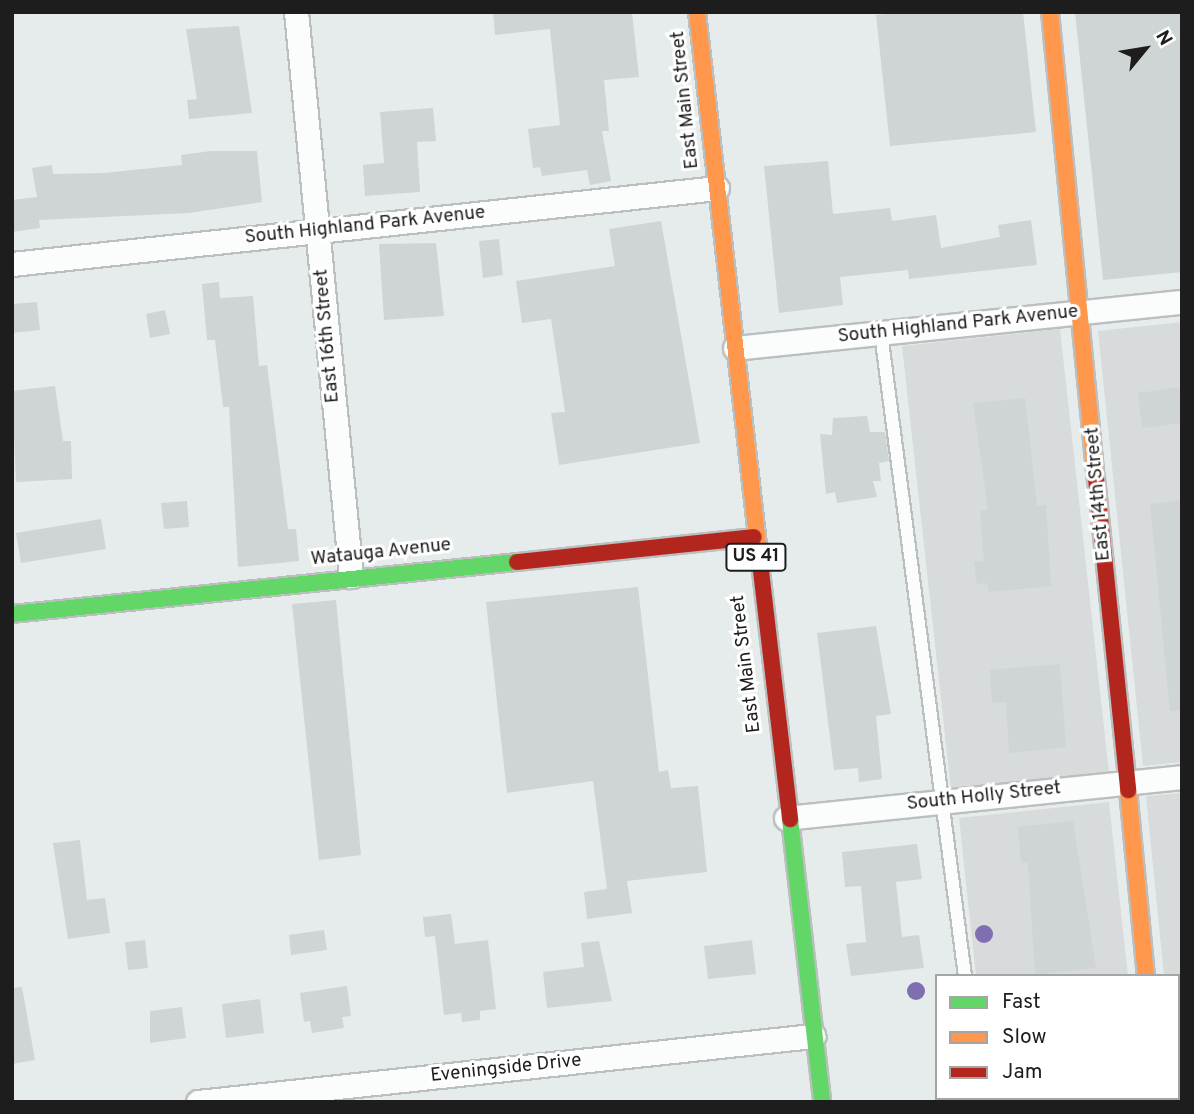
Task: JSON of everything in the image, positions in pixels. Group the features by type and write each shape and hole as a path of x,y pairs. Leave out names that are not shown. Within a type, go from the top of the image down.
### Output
{"street":[{"name":"East 16th Street","path":"296,12 351,576"},
{"name":"East Main Street","path":"697,12 754,537 821,1102"},
{"name":"East 14th Street","path":"1050,12 1082,312 1146,974"},
{"name":"South Highland Park Avenue","path":"12,264 717,188"},
{"name":"South Highland Park Avenue","path":"735,348 1182,302"},
{"name":"Watauga Avenue","path":"12,614 351,576 754,537"},
{"name":"South Holly Street","path":"786,818 1182,777"},
{"name":"Eveningside Drive","path":"198,1102 813,1036"}],"lane":[{"path":"881,333 965,974"}],"shaded area":[{"path":"1182,322 1182,762 1143,766 1098,331"},
{"path":"1060,329 1109,772 951,790 902,346"},
{"path":"1182,793 1182,1102 1178,1102 1180,974 1164,974 1146,796"},
{"path":"1109,802 1128,974 976,974 959,818"},
{"path":"990,1100 1142,1100 1142,1102"}],"building":[{"path":"493,12 632,12 639,77 604,80 609,131 602,131 611,181 590,185 587,170 542,176 540,167 533,168 528,129 560,125 550,29 495,35"},
{"path":"904,12 1023,12 1036,132 890,146 876,15"},
{"path":"1075,12 1182,12 1182,272 1103,280"},
{"path":"239,26 252,113 189,119 187,100 197,99 186,29"},
{"path":"433,108 436,141 417,142 420,192 365,196 363,165 384,163 380,112"},
{"path":"211,151 257,151 262,202 189,213 39,220 40,228 12,232 12,200 37,197 32,168 52,165 53,174 103,173 182,165 181,155"},
{"path":"828,161 833,214 890,208 892,221 936,215 941,248 1000,237 998,225 1031,220 1037,265 909,279 908,270 840,277 843,305 779,313 764,166"},
{"path":"661,221 700,443 559,465 551,413 565,412 551,319 522,323 516,281 615,266 609,229"},
{"path":"499,239 503,275 483,278 479,241"},
{"path":"436,243 444,316 384,320 379,244"},
{"path":"219,282 220,298 253,296 259,366 267,365 288,529 296,529 299,561 238,567 229,407 223,407 215,340 207,340 202,284"},
{"path":"37,302 40,330 12,333 12,304"},
{"path":"165,310 170,334 150,338 146,314"},
{"path":"55,386 63,441 71,441 72,479 16,482 12,391"},
{"path":"1182,387 1182,423 1142,428 1138,393"},
{"path":"1025,398 1037,506 1046,505 1051,586 989,592 987,583 977,584 974,562 984,561 980,511 988,510 973,403"},
{"path":"867,416 870,432 885,432 889,461 879,463 881,481 873,481 877,497 837,503 835,492 826,494 820,434 832,435 833,418"},
{"path":"1182,500 1182,710 1170,711 1150,504"},
{"path":"187,501 189,527 164,529 161,503"},
{"path":"101,519 106,549 21,563 16,533"},
{"path":"638,587 659,772 668,770 671,788 698,786 707,872 627,881 632,913 587,919 584,892 607,889 593,781 507,793 486,602"},
{"path":"336,600 361,855 319,860 292,604"},
{"path":"876,626 891,714 876,716 882,779 859,782 858,768 834,770 817,633"},
{"path":"1060,664 1066,747 1009,753 1006,702 992,703 990,670"},
{"path":"1073,821 1096,968 1035,974 1028,863 1021,863 1018,827"},
{"path":"80,840 87,900 105,898 110,933 68,939 53,843"},
{"path":"917,844 922,879 896,882 902,937 919,935 924,968 851,976 846,944 866,942 861,886 845,887 842,852"},
{"path":"451,914 455,944 488,940 496,1009 480,1011 480,1020 462,1022 461,1013 444,1015 435,936 425,937 423,917"},
{"path":"324,930 327,950 291,955 289,935"},
{"path":"145,940 148,968 128,970 125,942"},
{"path":"752,940 756,974 708,979 704,946"},
{"path":"599,941 612,1001 547,1008 543,972 584,967 581,943"},
{"path":"347,986 351,1016 342,1017 344,1028 312,1033 310,1021 304,1022 300,993"},
{"path":"22,987 35,1060 12,1064 12,988"},
{"path":"260,999 264,1033 226,1038 222,1004"},
{"path":"182,1007 186,1038 150,1043 150,1011"}],"traffic: fast":[{"path":"12,614 517,562"},
{"path":"790,819 822,1102"}],"traffic: slow":[{"path":"697,12 761,571"},
{"path":"1050,12 1096,478"},
{"path":"1128,790 1146,974"}],"traffic: jam":[{"path":"1096,478 1128,790"},
{"path":"517,562 754,537"},
{"path":"761,571 790,819"}]}
